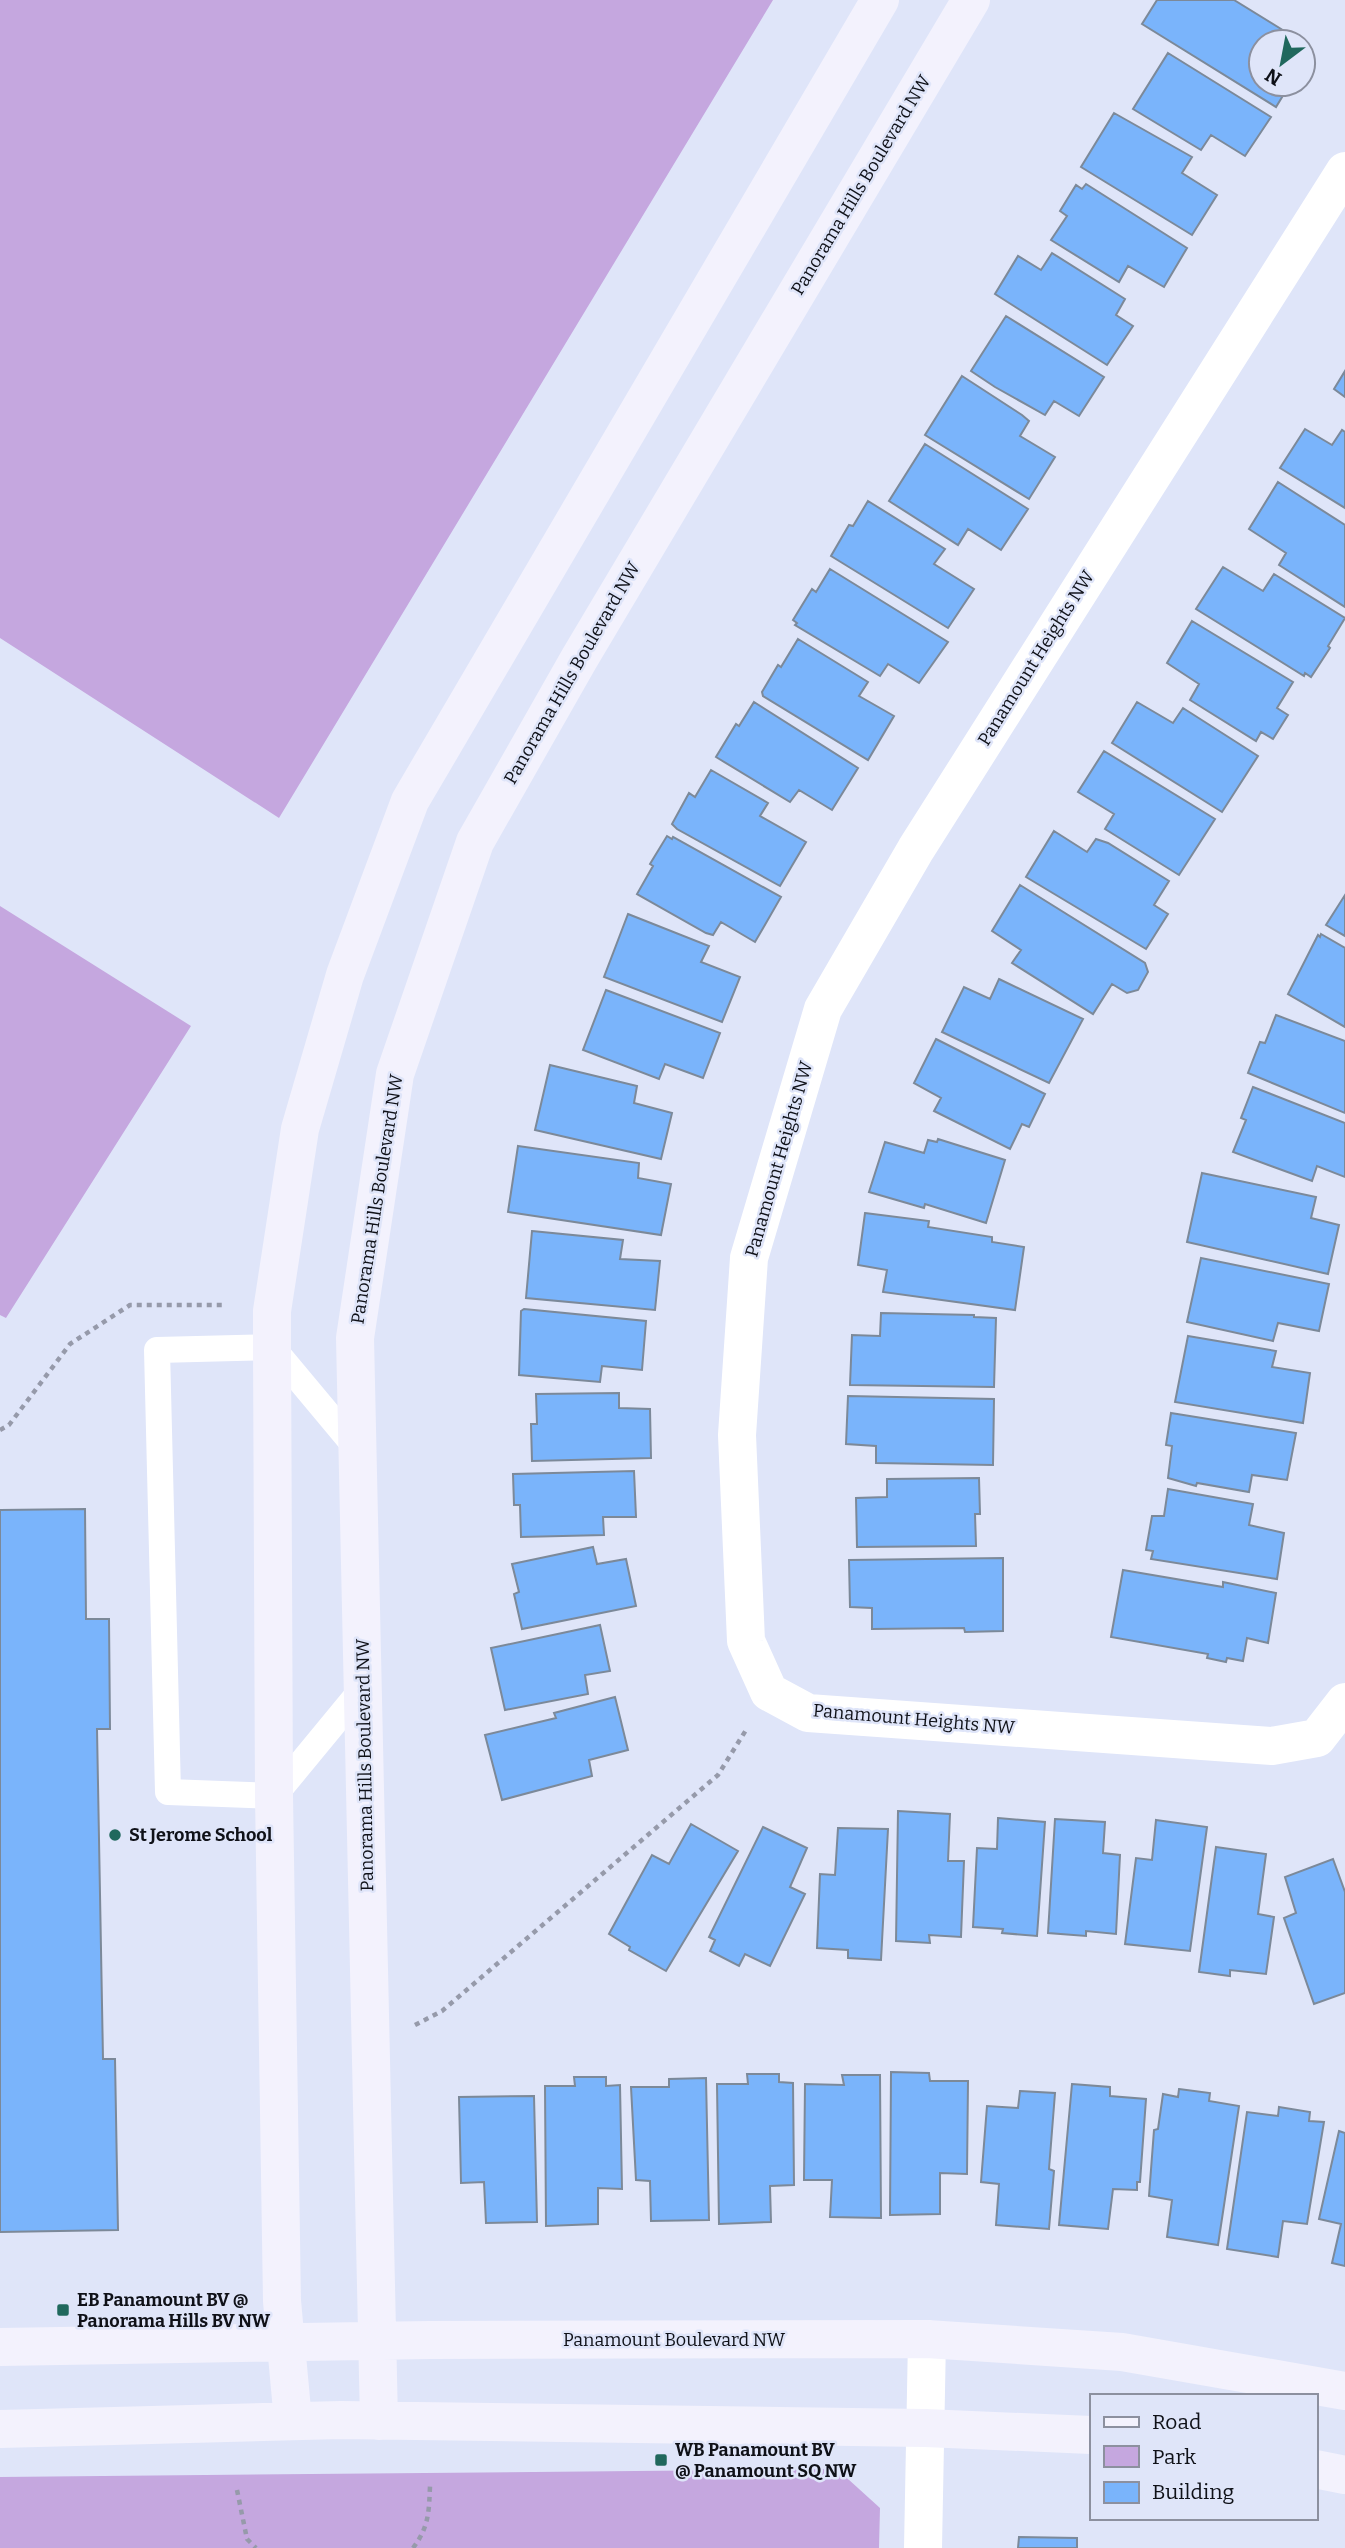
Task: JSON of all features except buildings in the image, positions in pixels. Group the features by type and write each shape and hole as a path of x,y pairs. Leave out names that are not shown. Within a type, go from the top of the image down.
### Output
{"street":[{"path":"293,2421 282,2301 274,1796 272,1311 300,1129 345,975 410,802 880,0"},
{"name":"Panorama Hills Boulevard NW","path":"379,2421 355,1338 395,1074 475,842 586,647 971,0"},
{"name":"Panamount Heights NW","path":"1345,172 916,849 823,1009 749,1258 737,1435 746,1641 769,1692 808,1713 1272,1746 1317,1738 1345,1702"},
{"path":"923,2548 927,2339"},
{"name":"Panamount Boulevard NW","path":"0,2347 378,2341 927,2339 1122,2352 1345,2391"},
{"path":"0,2429 379,2421 925,2428 1090,2435"},
{"path":"1317,2469 1345,2475"}],"lane":[{"path":"358,1450 272,1347 157,1350 168,1792 274,1796 363,1688"}],"path":[{"path":"371,2048 442,2011 718,1775 769,1692"},
{"path":"413,2548 424,2534 430,2486"},
{"path":"237,2490 247,2539 256,2548"}],"green space":[{"path":"0,0 773,0 279,818 0,638"},
{"path":"0,906 191,1026 6,1318 0,1315"},
{"path":"837,2469 880,2508 879,2548 0,2548 0,2477"}],"place":[{"name":"St Jerome School","path":"115,1835"},
{"name":"EB Panamount BV @ Panorama Hills BV NW","path":"63,2310"},
{"name":"WB Panamount BV @ Panamount SQ NW","path":"661,2460"}]}
